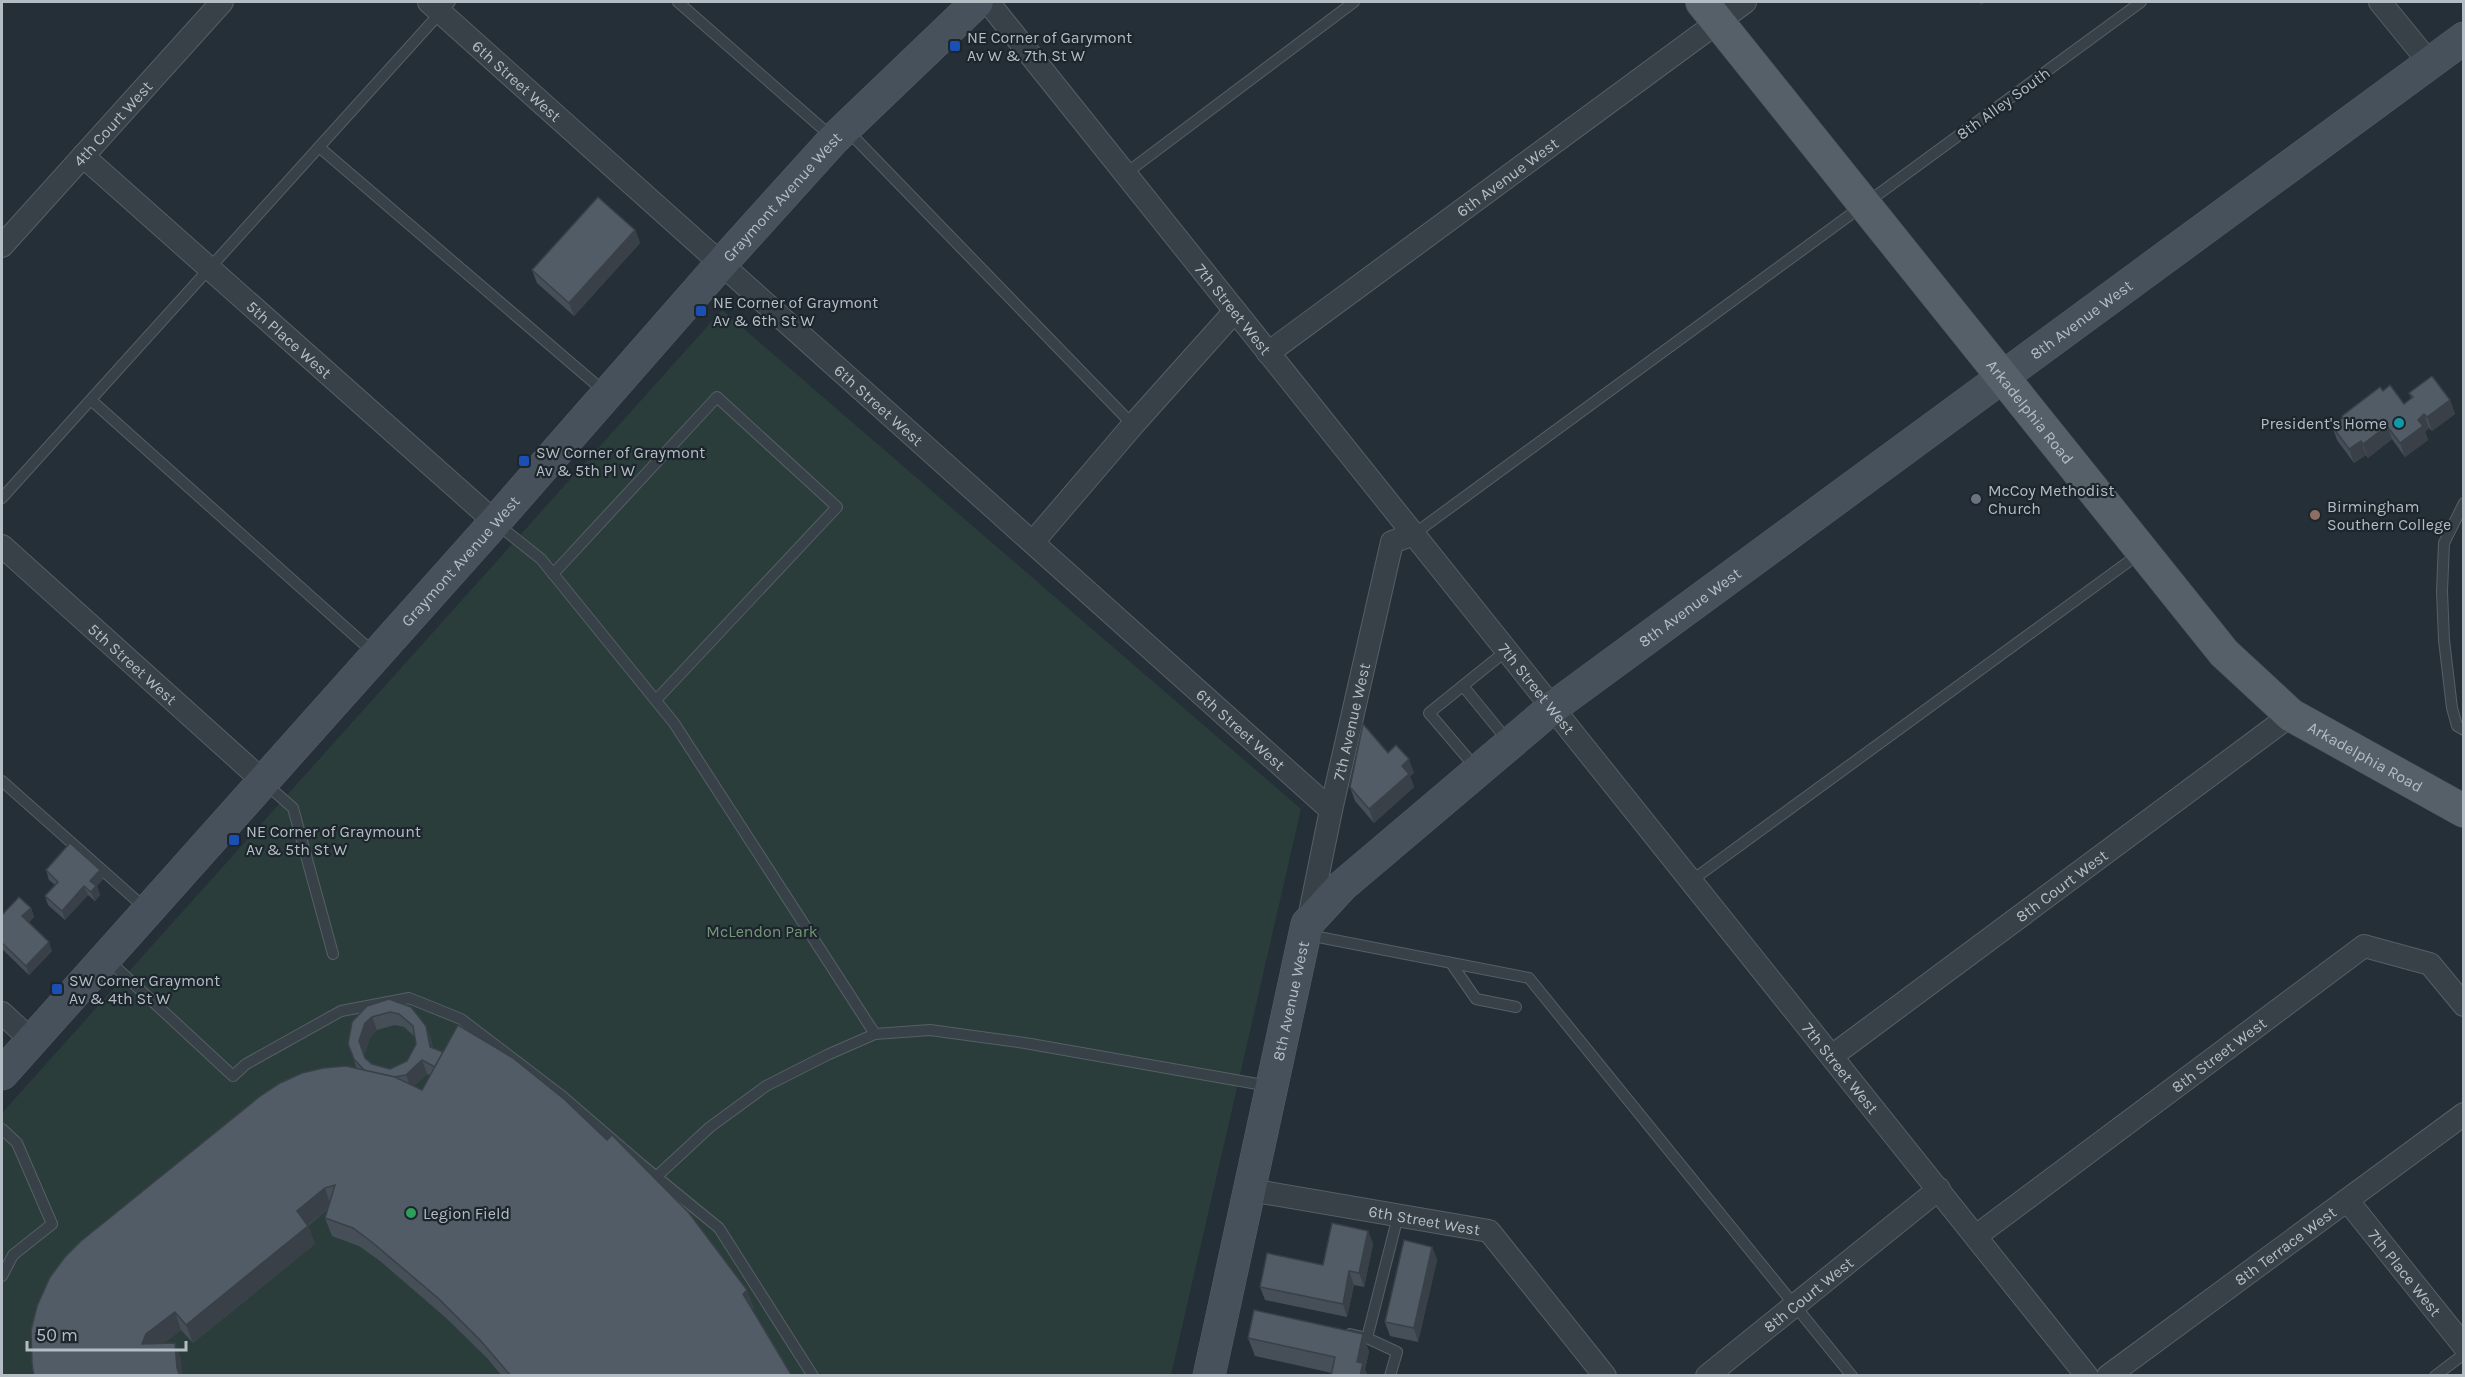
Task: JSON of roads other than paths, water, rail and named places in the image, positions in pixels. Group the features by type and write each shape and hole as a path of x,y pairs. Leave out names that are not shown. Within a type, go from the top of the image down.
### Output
{"main road":[{"name":"Graymont Avenue West","path":"2,1074 495,522 721,264 840,134 977,2"},
{"name":"Arkadelphia Road","path":"1710,11 2224,653 2291,715 2463,811"},
{"name":"8th Avenue West","path":"1209,1376 1306,929 1342,886 1552,708 2463,38"}],"street":[{"name":"4th Court West","path":"2,246 222,2"},
{"name":"7th Street West","path":"988,2 2087,1376"},
{"name":"6th Avenue West","path":"1268,353 1710,11 1745,2"},
{"path":"2380,2 2429,62"},
{"name":"6th Street West","path":"440,5 721,264 1331,810"},
{"name":"5th Place West","path":"83,156 495,522"},
{"path":"1033,542 1133,425 1235,312"},
{"name":"7th Avenue West","path":"1306,929 1392,542 1414,534"},
{"name":"5th Street West","path":"2,546 263,781"},
{"name":"8th Court West","path":"1832,1056 2291,715"},
{"name":"8th Street West","path":"1976,1236 2364,946 2430,964 2463,1005"},
{"path":"2,1013 32,1040"},
{"name":"8th Terrace West","path":"2108,1376 2463,1114"},
{"name":"8th Court West","path":"1707,1376 1939,1189"},
{"name":"6th Street West","path":"1250,1190 1489,1231 1605,1376"},
{"name":"7th Place West","path":"2347,1200 2463,1346"}],"lane":[{"path":"678,2 840,134 1133,425"},
{"path":"1125,174 1354,2"},
{"name":"8th Alley South","path":"1414,534 2141,2"},
{"path":"2,498 319,147 440,5"},
{"path":"319,147 607,393"},
{"path":"553,574 717,397 837,507 656,700"},
{"path":"91,400 376,655"},
{"path":"2463,503 2444,543 2442,591 2444,640 2452,708 2457,726 2463,730"},
{"path":"495,522 541,559 674,723 875,1034"},
{"path":"1691,880 2142,552"},
{"path":"1478,771 1430,713 1506,651"},
{"path":"1463,686 1510,743"},
{"path":"2,781 147,910"},
{"path":"263,781 292,808 333,954"},
{"path":"1306,929 1451,963 1529,978 1852,1376"},
{"path":"105,957 232,1076 246,1064 341,1011 409,998 461,1019 562,1096 719,1228 813,1376"},
{"path":"1451,963 1476,999 1516,1007"},
{"path":"656,1177 710,1127 766,1086 875,1034 930,1030 1024,1043 1272,1087"},
{"path":"2,1129 17,1143 52,1224 13,1255 2,1276"},
{"path":"1366,1338 1398,1216"},
{"path":"1343,1333 1366,1338 1397,1352 1390,1376"},
{"path":"2435,1376 2463,1354"}],"place":[{"name":"NE Corner of Garymont Av W & 7th St W","path":"955,46"},
{"name":"NE Corner of Graymont Av & 6th St W","path":"701,311"},
{"name":"President's Home","path":"2399,423"},
{"name":"SW Corner of Graymont Av & 5th Pl W","path":"524,461"},
{"name":"McCoy Methodist Church","path":"1976,499"},
{"name":"Birmingham Southern College","path":"2315,515"},
{"name":"NE Corner of Graymount Av & 5th St W","path":"234,840"},
{"name":"SW Corner Graymont Av & 4th St W","path":"57,989"},
{"name":"Legion Field","path":"411,1213"}],"park label":[{"name":"McLendon Park","path":"762,931"}]}
